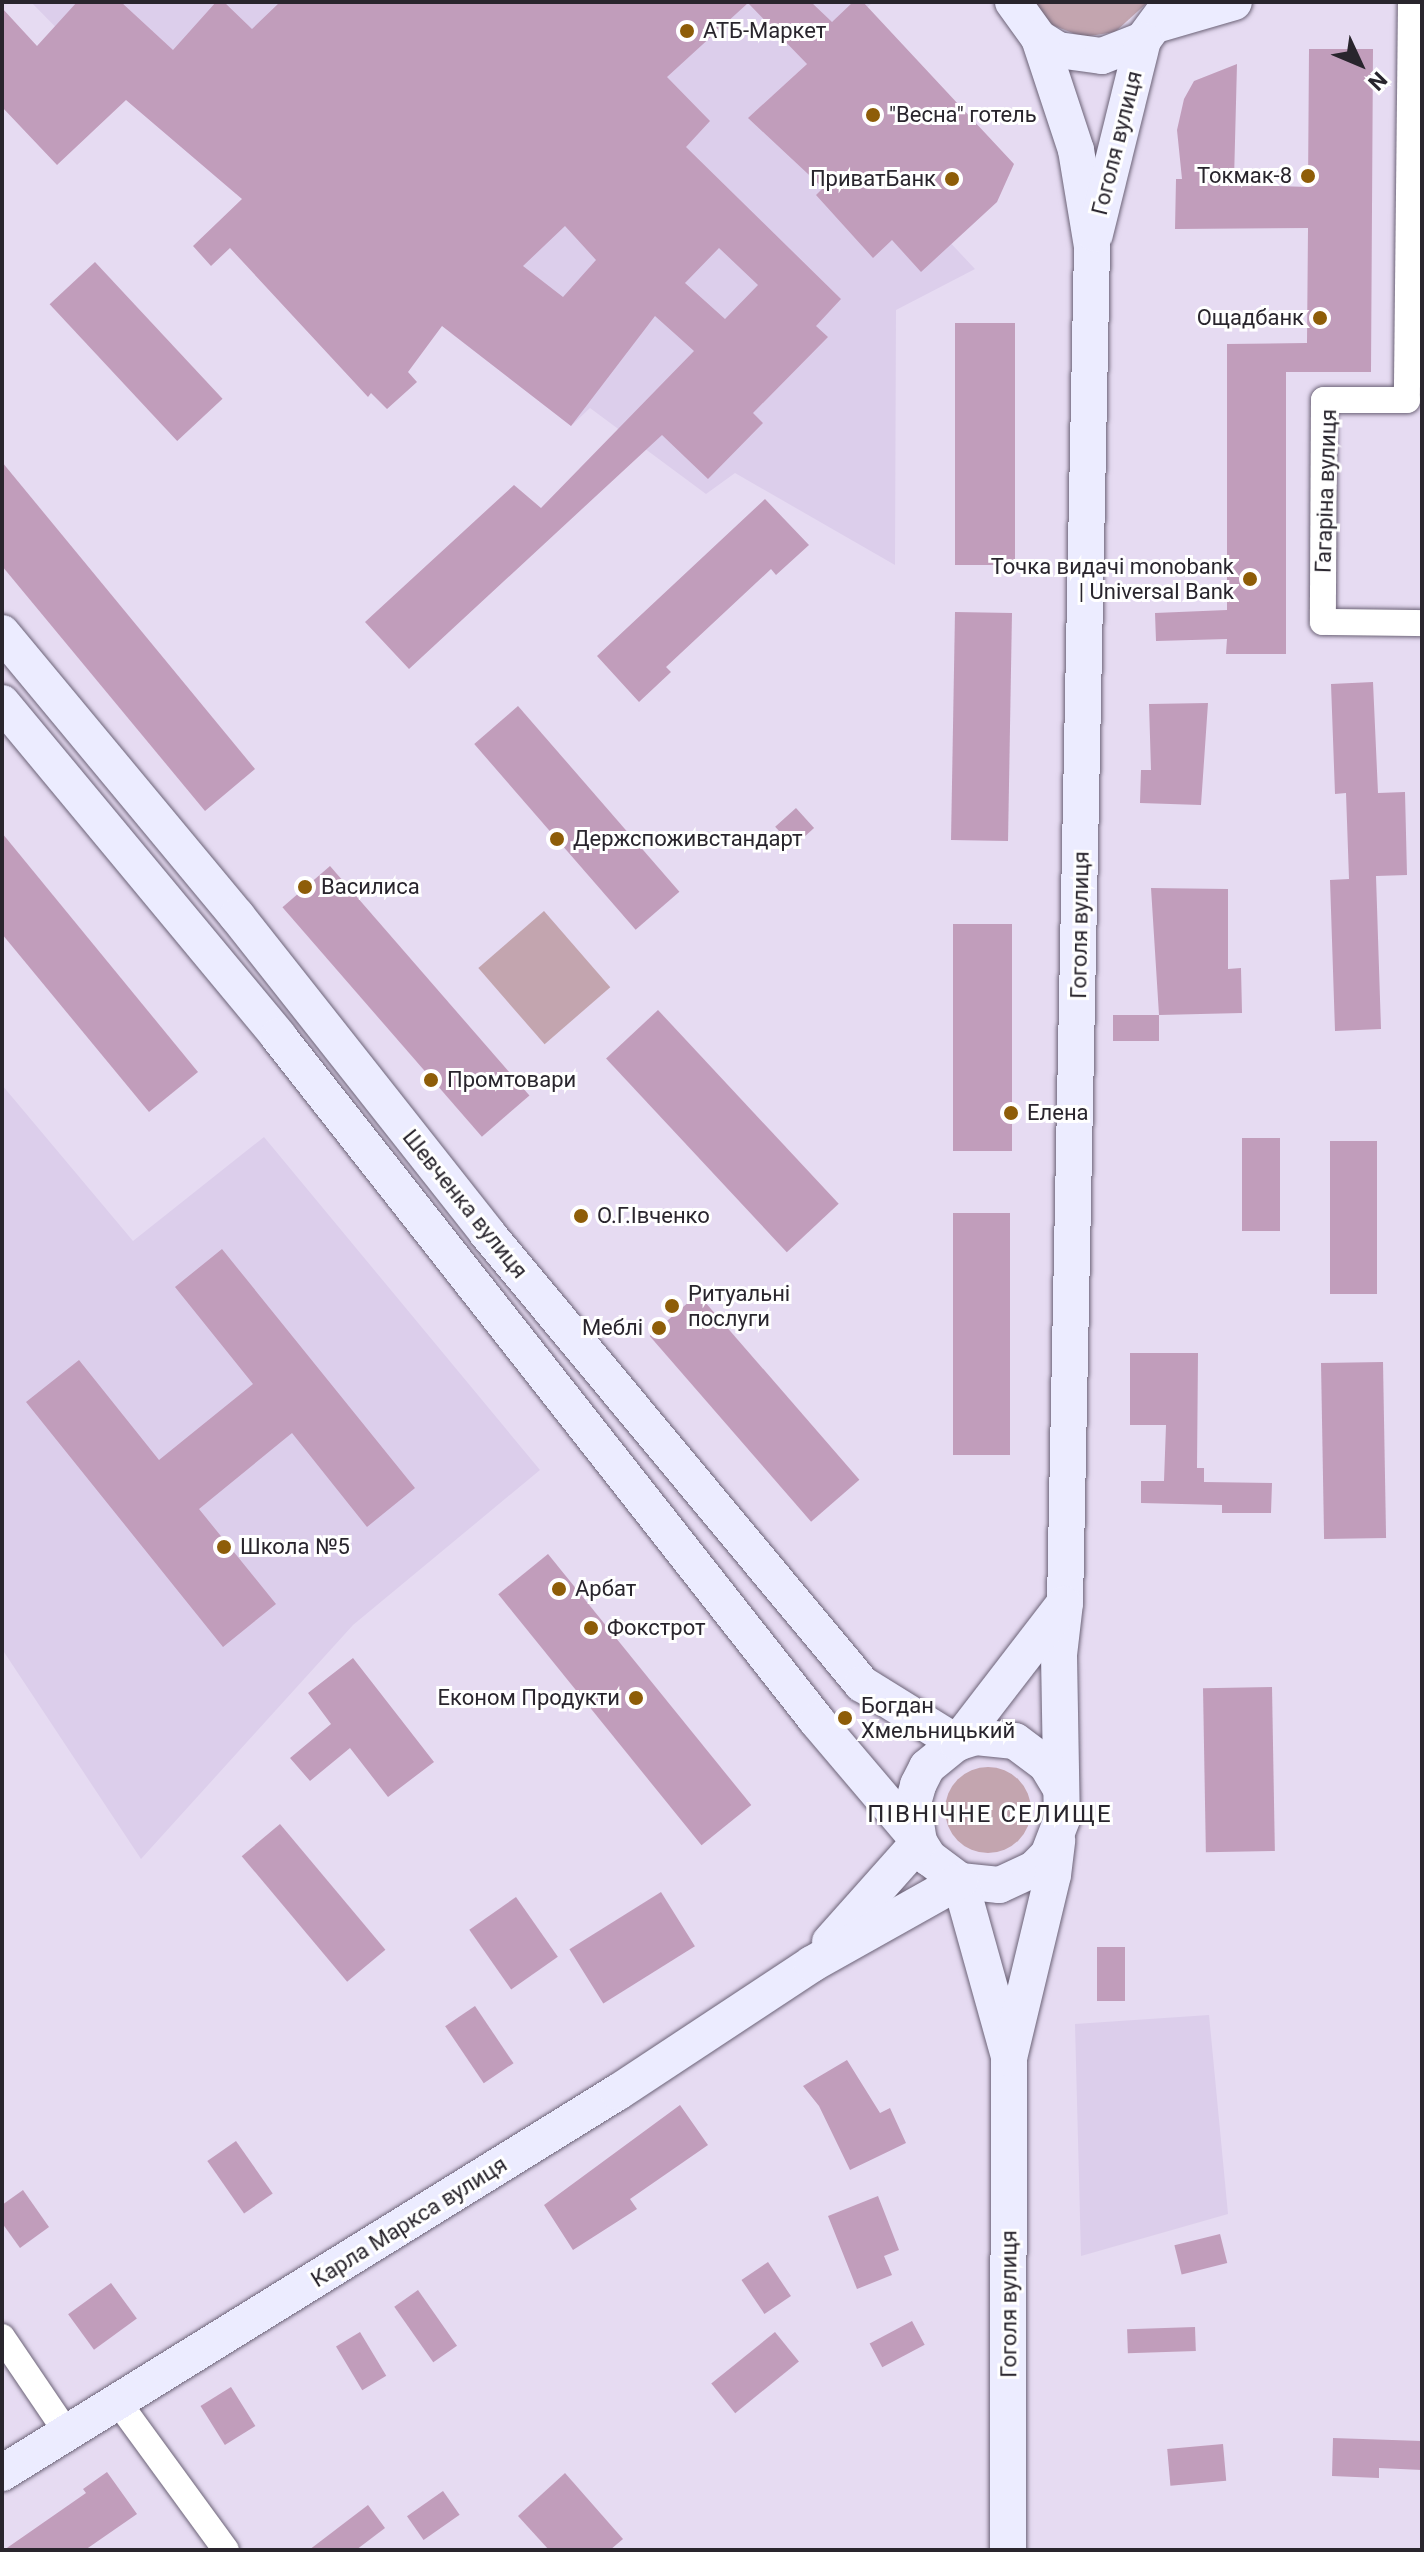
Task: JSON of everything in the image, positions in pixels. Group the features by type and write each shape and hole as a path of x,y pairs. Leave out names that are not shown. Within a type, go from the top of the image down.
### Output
{"street":[{"path":"986,2 1025,21 1079,56 1124,50 1158,22 1234,2"},
{"name":"Гагаріна вулиця","path":"1411,2 1407,400 1324,400 1323,622 1422,623"},
{"name":"Гоголя вулиця","path":"1008,2550 1009,2058 1053,1875 1059,1786 1059,1655 1065,1603 1092,247 1076,150 1025,21"},
{"name":"Гоголя вулиця","path":"1092,247 1158,22"},
{"name":"Шевченка вулиця","path":"2,633 226,903 507,1257 862,1684 957,1743"},
{"name":"Шевченка вулиця","path":"2,703 192,932 817,1721 919,1842"},
{"path":"192,932 226,903"},
{"path":"1057,1838 1041,1862 1018,1880 999,1885 960,1881 929,1858 919,1842 913,1803 927,1767 957,1743 1065,1603"},
{"path":"957,1743 976,1737 1015,1741 1046,1764 1059,1786"},
{"name":"Карла Маркса вулиця","path":"812,1964 919,1842"},
{"name":"Гоголя вулиця","path":"960,1881 1009,2058"},
{"name":"Карла Маркса вулиця","path":"2,2473 618,2092 812,1964 960,1881"},
{"path":"2,2337 67,2433"},
{"path":"118,2402 226,2550"}],"shaded area":[{"path":"31,2 873,2 794,76 975,269 896,310 895,565 735,473 706,494 590,408 571,426 452,334 424,300 260,189 236,194 131,104"},
{"path":"1031,2 1148,2 1115,32 1083,37 1052,25"},
{"path":"544,911 610,987 545,1044 478,968"},
{"name":"Школа №5","path":"2,1085 133,1241 264,1137 540,1470 353,1625 141,1859 2,1649"},
{"path":"988,1767 1004,1771 1018,1780 1027,1794 1031,1810 1027,1826 1018,1840 1004,1849 988,1853 972,1849 958,1840 949,1826 945,1810 949,1794 958,1780 972,1771"},
{"path":"1209,2015 1228,2214 1081,2256 1075,2024"}],"building":[{"path":"77,2 121,2 173,50 216,2 224,2 252,29 280,2 811,2 832,22 853,2 863,2 1014,164 997,202 921,272 892,240 873,258 816,195 823,188 748,118 807,64 748,3 667,77 710,121 686,147 841,299 816,326 828,337 753,413 763,423 708,479 662,435 409,669 365,622 514,485 541,508 694,351 655,316 571,426 442,326 408,372 417,382 387,409 371,393 368,397 230,248 211,266 193,246 242,199 126,100 57,165 2,107 2,8 37,46","holes":["565,226 596,260 563,297 523,266","719,248 758,285 725,319 685,283"]},
{"path":"1309,49 1373,49 1371,372 1286,372 1286,654 1226,654 1227,639 1156,641 1155,613 1227,610 1227,344 1307,343 1308,228 1175,229 1176,179 1182,179 1177,130 1184,99 1194,81 1237,64 1234,180 1243,180 1244,185 1308,187"},
{"path":"95,262 223,399 177,441 50,304"},
{"path":"955,323 1015,323 1015,565 955,565"},
{"path":"2,462 255,769 205,811 2,566"},
{"path":"765,499 809,545 776,575 771,569 666,667 671,672 639,702 597,656"},
{"path":"955,612 1012,613 1008,841 951,840"},
{"path":"1373,682 1378,793 1405,792 1407,875 1376,876 1381,1029 1335,1031 1330,880 1349,879 1346,793 1335,794 1331,684"},
{"path":"1208,703 1201,805 1140,803 1141,770 1151,770 1149,704"},
{"path":"518,706 679,892 636,930 474,744"},
{"path":"796,808 814,828 793,847 775,827"},
{"path":"2,833 198,1072 149,1112 2,934"},
{"path":"330,866 529,1095 482,1137 282,907"},
{"path":"1151,888 1228,889 1228,969 1241,968 1242,1013 1159,1015"},
{"path":"953,924 1012,924 1012,1151 953,1151"},
{"path":"658,1010 839,1204 787,1252 606,1058"},
{"path":"1113,1015 1159,1015 1159,1041 1113,1041"},
{"path":"1242,1138 1280,1138 1280,1231 1242,1231"},
{"path":"1330,1141 1377,1141 1377,1294 1330,1294"},
{"path":"953,1213 1010,1213 1010,1455 953,1455"},
{"path":"222,1249 415,1488 367,1527 292,1433 199,1509 276,1604 223,1647 26,1402 79,1360 159,1460 253,1384 175,1287"},
{"path":"698,1294 859,1480 811,1522 650,1336"},
{"path":"1130,1353 1198,1353 1197,1468 1204,1468 1204,1482 1272,1483 1271,1513 1222,1513 1222,1505 1141,1503 1141,1481 1164,1481 1166,1425 1130,1425"},
{"path":"1383,1362 1386,1538 1324,1539 1321,1363"},
{"path":"548,1554 751,1805 702,1845 498,1594"},
{"path":"353,1658 434,1762 388,1797 350,1748 310,1781 290,1758 331,1724 308,1693"},
{"path":"1272,1687 1275,1851 1206,1852 1203,1688"},
{"path":"280,1824 385,1950 347,1982 242,1856"},
{"path":"661,1892 695,1946 603,2004 569,1949"},
{"path":"516,1897 558,1957 511,1989 469,1930"},
{"path":"1097,1947 1125,1947 1125,2001 1097,2001"},
{"path":"475,2006 514,2063 484,2083 445,2026"},
{"path":"847,2060 880,2113 890,2108 906,2143 850,2170 819,2106 803,2086"},
{"path":"680,2105 708,2145 630,2199 637,2209 573,2250 544,2205"},
{"path":"236,2141 273,2193 244,2214 207,2161"},
{"path":"23,2190 49,2227 20,2248 2,2223 2,2205"},
{"path":"878,2196 899,2250 884,2256 892,2275 857,2289 828,2216"},
{"path":"1220,2234 1227,2263 1182,2274 1174,2245"},
{"path":"768,2262 791,2296 764,2314 741,2280"},
{"path":"111,2283 137,2319 94,2350 68,2314"},
{"path":"418,2290 457,2346 433,2362 394,2307"},
{"path":"912,2321 925,2345 882,2367 870,2344"},
{"path":"1195,2327 1196,2351 1128,2353 1127,2329"},
{"path":"360,2332 386,2376 362,2390 336,2346"},
{"path":"775,2332 799,2362 735,2413 711,2384"},
{"path":"231,2387 255,2426 225,2445 200,2406"},
{"path":"1333,2438 1422,2441 1422,2470 1379,2468 1379,2478 1332,2476"},
{"path":"1223,2444 1226,2481 1170,2486 1167,2449"},
{"path":"107,2472 137,2514 85,2550 4,2550 86,2493 83,2489"},
{"path":"565,2473 623,2539 610,2550 549,2550 518,2516"},
{"path":"443,2491 460,2515 424,2540 407,2516"},
{"path":"368,2505 385,2528 356,2550 309,2550"}],"place":[{"name":"АТБ-Маркет","path":"687,31"},
{"name":"\"Весна\" готель","path":"873,115"},
{"name":"Токмак-8","path":"1308,176"},
{"name":"ПриватБанк","path":"952,179"},
{"name":"Ощадбанк","path":"1320,318"},
{"name":"Точка видачі monobank | Universal Bank","path":"1250,579"},
{"name":"Держспоживстандарт","path":"557,839"},
{"name":"Василиса","path":"305,887"},
{"name":"Промтовари","path":"431,1080"},
{"name":"Елена","path":"1011,1113"},
{"name":"О.Г.Івченко","path":"581,1216"},
{"name":"Ритуальні послуги","path":"672,1306"},
{"name":"Меблі","path":"659,1328"},
{"name":"Школа №5","path":"224,1547"},
{"name":"Арбат","path":"559,1589"},
{"name":"Фокстрот","path":"591,1628"},
{"name":"Економ Продукти","path":"636,1698"},
{"name":"Богдан Хмельницький","path":"845,1718"}],"district":[{"name":"ПІВНІЧНЕ СЕЛИЩЕ","path":"990,1815"}]}
